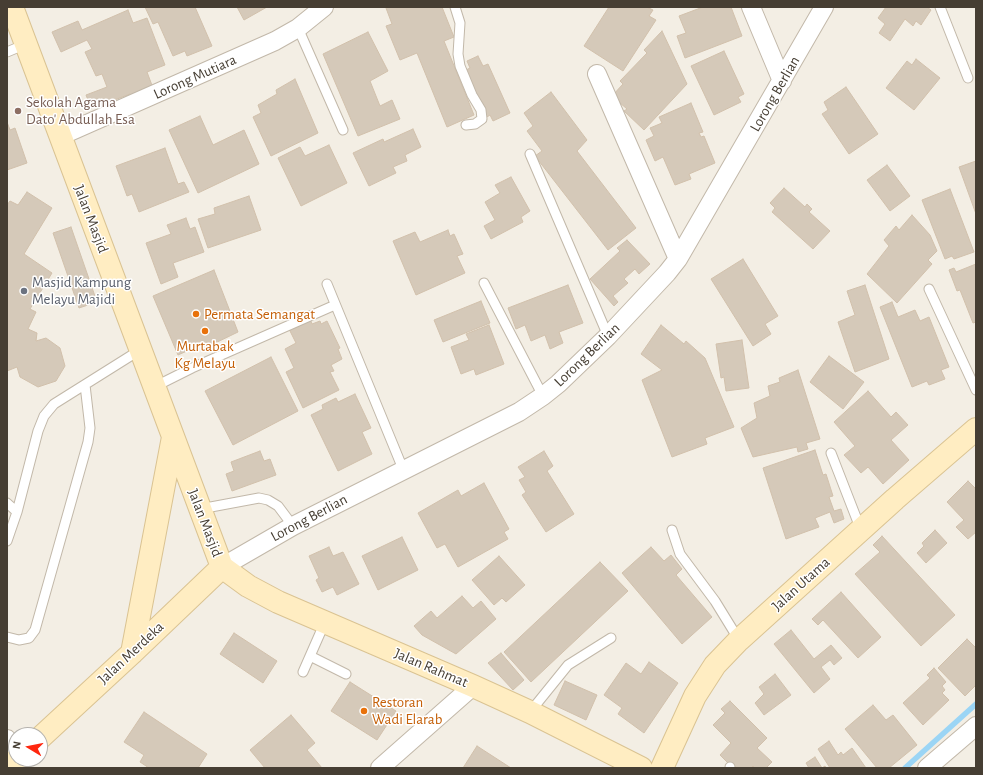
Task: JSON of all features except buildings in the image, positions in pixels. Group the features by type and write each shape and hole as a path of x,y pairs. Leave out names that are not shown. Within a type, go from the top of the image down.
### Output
{"main road":[{"name":"Jalan Masjid","path":"12,7 16,48 60,136 222,566"},
{"name":"Jalan Utama","path":"662,768 695,696 715,665 739,640 860,530 976,429"},
{"path":"132,652 173,437"},
{"name":"Jalan Merdeka","path":"48,731 222,566"},
{"name":"Jalan Rahmat","path":"222,566 248,586 278,602 530,712 641,768"}],"street":[{"name":"Lorong Mutiara","path":"60,136 275,41 298,28 324,7"},
{"path":"751,7 782,81"},
{"name":"Lorong Berlian","path":"222,566 293,526 519,412 544,396 558,384 608,336 667,273 678,259 824,7"},
{"path":"597,74 678,259"},
{"path":"380,768 473,686"},
{"path":"927,768 976,726"}],"lane":[{"path":"455,7 460,23 458,54 460,66 472,95 481,110 482,119 475,124 466,125"},
{"path":"940,7 968,78"},
{"path":"298,28 343,130"},
{"path":"530,154 608,336"},
{"path":"484,282 544,396"},
{"path":"327,284 404,469"},
{"path":"929,289 976,390"},
{"path":"154,388 192,368 335,304"},
{"path":"7,541 18,512 38,431 44,416 54,404 140,350"},
{"path":"7,636 19,640 29,638 35,630 88,442 90,428 85,385"},
{"path":"831,453 860,530"},
{"path":"200,509 259,498 268,500 278,506 293,526"},
{"path":"7,503 18,512"},
{"path":"672,530 680,554 715,601 739,640"},
{"path":"303,672 325,622"},
{"path":"530,712 568,665 611,638"},
{"path":"310,656 346,674"}],"waterway":[{"path":"905,768 976,704"}],"place":[{"name":"Sekolah Agama Dato' Abdullah Esa","path":"18,111"},
{"name":"Masjid Kampung Melayu Majidi","path":"24,291"},
{"name":"Permata Semangat","path":"196,314"},
{"name":"Murtabak Kg Melayu","path":"205,331"},
{"name":"Restoran Wadi Elarab","path":"364,711"}]}
